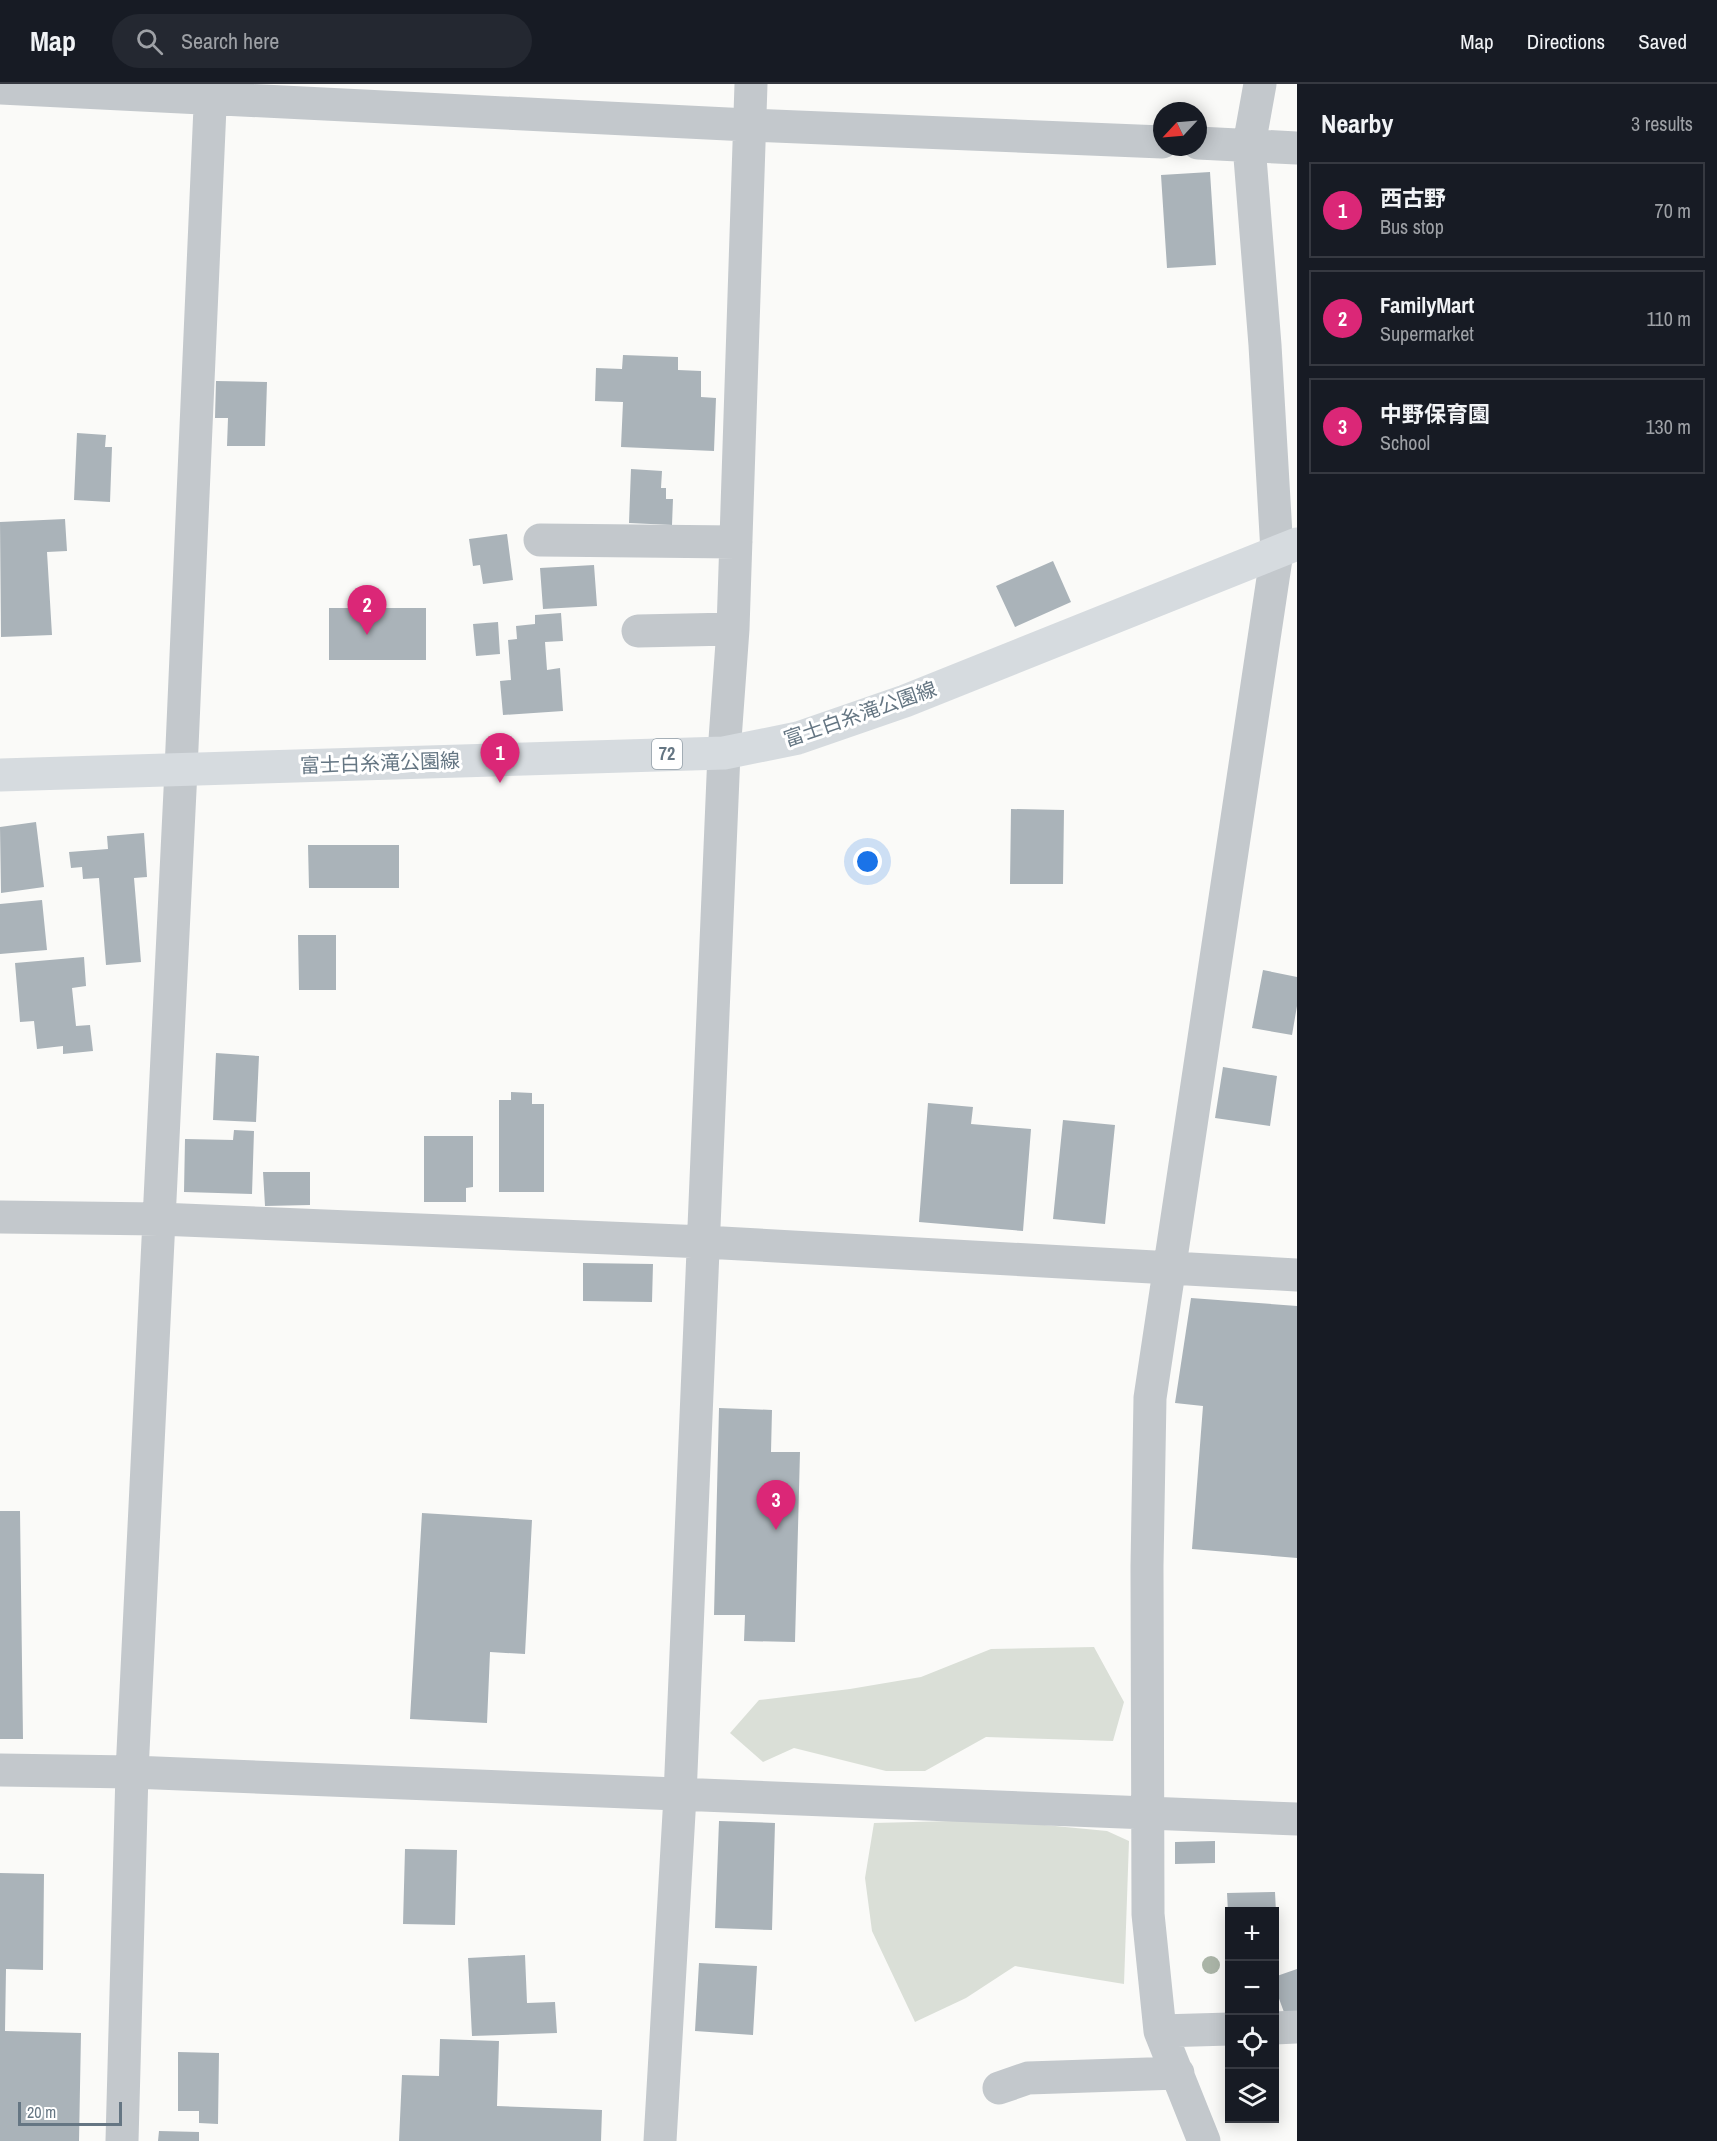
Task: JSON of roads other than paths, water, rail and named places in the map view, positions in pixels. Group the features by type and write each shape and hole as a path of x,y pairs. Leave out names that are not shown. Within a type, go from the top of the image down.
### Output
{"main road":[{"name":"富士白糸滝公園線","path":"0,775 724,753 798,738 895,705 1287,548"}],"street":[{"path":"660,2141 680,1796 724,753 733,629 751,84"},
{"path":"1204,2141 1160,2031 1148,1914 1147,1566 1150,1398 1168,1269 1287,548 1265,345 1249,145 1260,84"},
{"path":"0,88 210,90 748,125 1153,142"},
{"path":"122,2141 132,1772 181,770 210,90"},
{"path":"1207,143 1297,148"},
{"path":"540,540 736,542"},
{"path":"638,631 733,629"},
{"path":"0,1217 159,1220 704,1242 1297,1275"},
{"path":"0,1770 132,1772 680,1796 1297,1819"},
{"path":"1279,2028 1297,2027"},
{"path":"1160,2031 1225,2029"},
{"path":"999,2088 1028,2078 1178,2073"}],"place":[{"name":"FamilyMart","path":"367,635"},
{"name":"西古野","path":"500,783"},
{"name":"中野保育園","path":"776,1530"}]}
